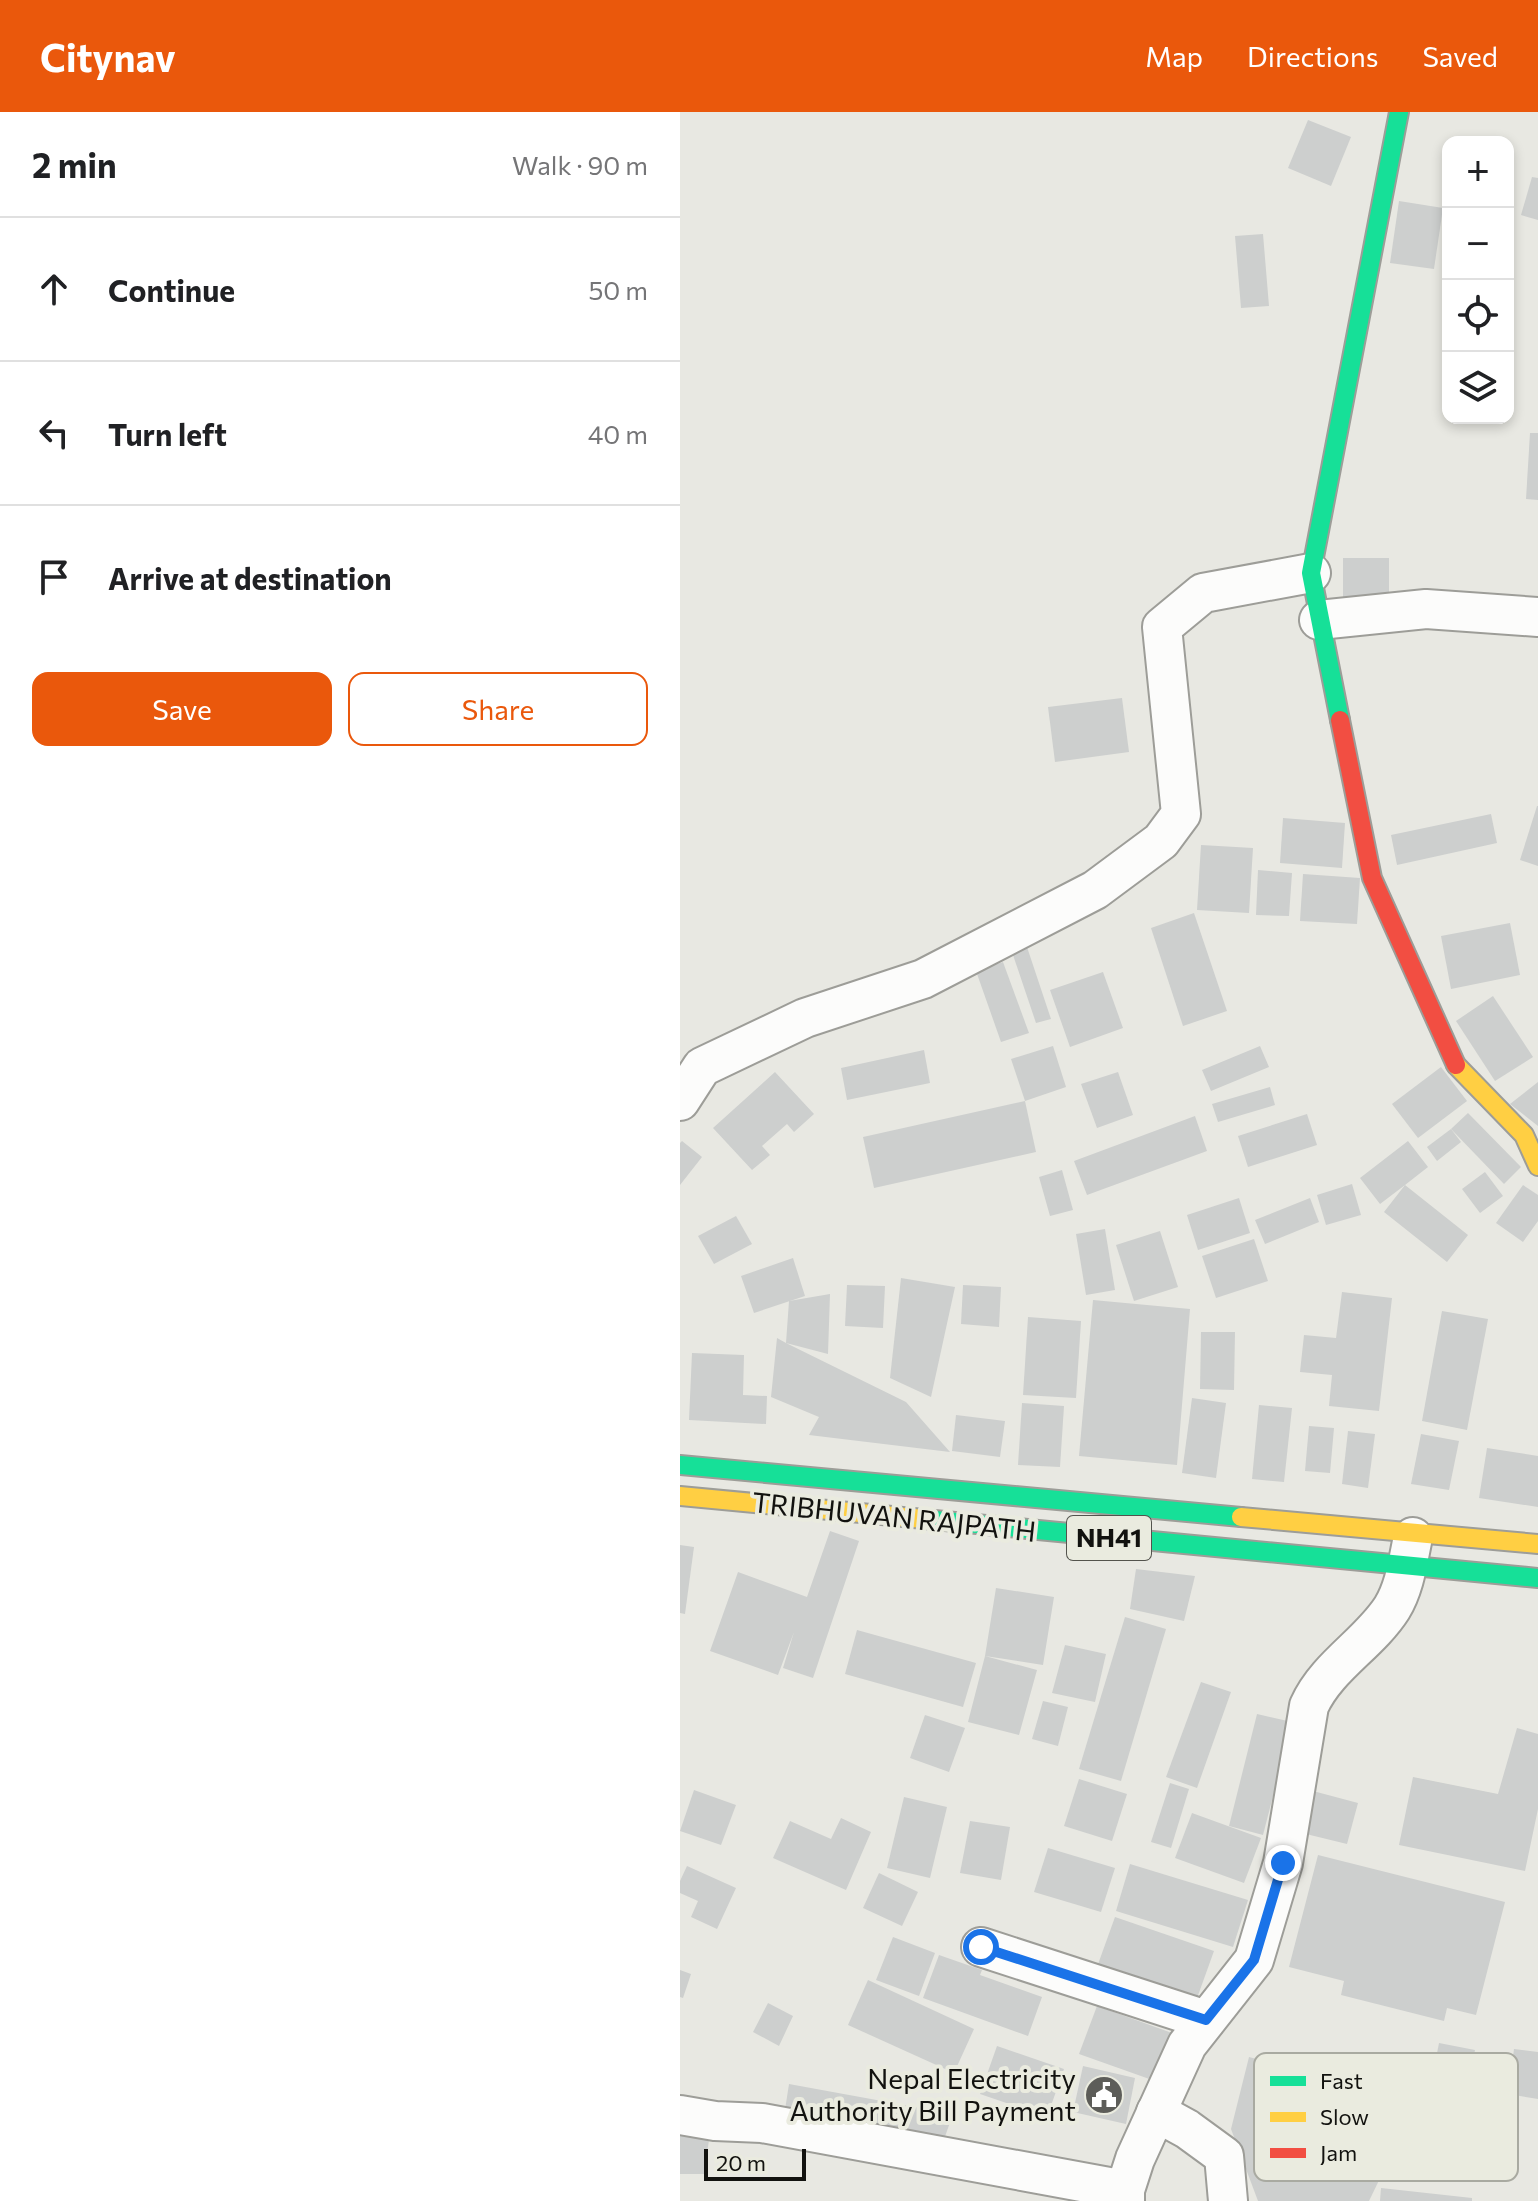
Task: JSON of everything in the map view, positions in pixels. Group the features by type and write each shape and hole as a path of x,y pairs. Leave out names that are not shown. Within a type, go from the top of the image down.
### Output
{"main road":[{"path":"1399,112 1311,573 1372,878 1454,1063 1524,1135 1538,1166"},
{"name":"TRIBHUVAN RAJPATH","path":"680,1465 1410,1550 1538,1578"},
{"name":"TRIBHUVAN RAJPATH","path":"680,1496 1410,1550 1538,1544"}],"street":[{"path":"680,1101 702,1067 805,1018 923,979 1095,890 1161,841 1181,814 1162,627 1203,593 1311,573"},
{"path":"1319,620 1426,609 1538,617"},
{"path":"680,2115 762,2123 1125,2195 1156,2112 1187,2045 1254,1960 1283,1863 1309,1706 1317,1689 1392,1608 1403,1584 1410,1550"},
{"path":"981,1947 1206,2020"},
{"path":"1156,2112 1187,2129 1224,2156 1228,2201"}],"building":[{"path":"1308,120 1351,137 1331,186 1288,168"},
{"path":"1532,177 1538,178 1538,220 1521,215"},
{"path":"1399,201 1442,208 1434,269 1390,263"},
{"path":"1263,234 1269,306 1241,308 1235,236"},
{"path":"1530,433 1538,433 1538,500 1526,499"},
{"path":"1343,558 1389,558 1389,603 1343,603"},
{"path":"1122,698 1129,752 1055,762 1048,707"},
{"path":"1538,806 1538,866 1520,860"},
{"path":"1491,814 1497,843 1397,865 1391,835"},
{"path":"1283,818 1345,823 1342,868 1280,863"},
{"path":"1201,845 1253,848 1249,913 1197,910"},
{"path":"1258,870 1292,873 1289,916 1256,915"},
{"path":"1303,874 1360,878 1357,924 1300,921"},
{"path":"1194,913 1227,1011 1183,1026 1151,928"},
{"path":"1510,923 1520,975 1451,989 1441,936"},
{"path":"1027,947 1051,1019 1036,1023 1012,952"},
{"path":"1003,962 1029,1033 1001,1042 976,971"},
{"path":"1103,972 1123,1028 1070,1047 1050,990"},
{"path":"1493,996 1533,1057 1495,1081 1456,1021"},
{"path":"1053,1046 1066,1087 1025,1101 1011,1059"},
{"path":"1260,1046 1269,1067 1211,1091 1202,1070"},
{"path":"924,1050 930,1083 847,1100 841,1068"},
{"path":"1441,1067 1467,1101 1418,1138 1392,1104"},
{"path":"775,1072 814,1114 794,1132 787,1124 762,1146 770,1155 752,1170 713,1128"},
{"path":"1118,1072 1133,1115 1097,1128 1081,1084"},
{"path":"1538,1082 1538,1126 1510,1104"},
{"path":"1270,1087 1275,1105 1218,1122 1212,1104"},
{"path":"1025,1101 1036,1152 874,1188 863,1137"},
{"path":"1468,1113 1521,1167 1504,1184 1451,1129"},
{"path":"1307,1114 1317,1145 1248,1167 1238,1136"},
{"path":"1195,1116 1207,1151 1087,1195 1074,1161"},
{"path":"1451,1129 1461,1142 1437,1161 1427,1147"},
{"path":"682,1141 702,1157 680,1185 680,1143"},
{"path":"1408,1141 1428,1167 1380,1204 1360,1178"},
{"path":"1062,1170 1073,1210 1050,1216 1039,1177"},
{"path":"1485,1172 1503,1196 1480,1213 1462,1189"},
{"path":"1352,1184 1361,1215 1326,1225 1317,1195"},
{"path":"1405,1185 1468,1235 1447,1262 1384,1212"},
{"path":"1523,1185 1538,1195 1538,1221 1523,1242 1496,1223"},
{"path":"1239,1198 1250,1233 1198,1250 1187,1215"},
{"path":"1310,1198 1319,1222 1265,1244 1255,1220"},
{"path":"736,1216 752,1244 714,1264 698,1236"},
{"path":"1105,1229 1115,1290 1086,1295 1076,1234"},
{"path":"1160,1231 1178,1287 1134,1301 1116,1245"},
{"path":"1254,1239 1268,1281 1216,1298 1202,1256"},
{"path":"793,1258 805,1296 754,1313 741,1276"},
{"path":"901,1278 955,1287 931,1397 890,1378"},
{"path":"847,1285 885,1286 883,1328 845,1326"},
{"path":"963,1285 1001,1287 999,1327 961,1324"},
{"path":"1342,1292 1392,1298 1379,1411 1329,1406 1332,1375 1300,1372 1304,1335 1336,1338"},
{"path":"830,1294 828,1354 786,1343 789,1301"},
{"path":"1093,1300 1190,1309 1177,1465 1079,1456"},
{"path":"1442,1311 1488,1319 1467,1430 1422,1421"},
{"path":"1028,1317 1081,1321 1076,1398 1023,1395"},
{"path":"1201,1332 1235,1332 1234,1390 1200,1389"},
{"path":"777,1338 906,1402 950,1452 809,1435 819,1417 771,1397"},
{"path":"692,1353 744,1355 743,1395 767,1396 766,1424 689,1420"},
{"path":"1192,1398 1226,1403 1216,1478 1182,1473"},
{"path":"1022,1403 1064,1406 1060,1467 1018,1465"},
{"path":"1259,1405 1292,1408 1284,1482 1252,1479"},
{"path":"956,1415 1005,1421 1000,1457 952,1451"},
{"path":"1309,1426 1334,1428 1330,1473 1305,1471"},
{"path":"1348,1431 1375,1434 1368,1488 1342,1484"},
{"path":"1421,1434 1459,1441 1449,1490 1411,1484"},
{"path":"1487,1448 1538,1456 1538,1507 1479,1498"},
{"path":"830,1531 859,1541 813,1678 783,1668 794,1632 778,1675 710,1651 738,1572 807,1597"},
{"path":"680,1545 694,1547 685,1614 680,1613"},
{"path":"1136,1569 1195,1576 1184,1621 1130,1609"},
{"path":"996,1588 1054,1597 1043,1665 985,1656"},
{"path":"1125,1617 1166,1629 1121,1781 1079,1769"},
{"path":"857,1630 976,1663 963,1707 845,1674"},
{"path":"1065,1645 1106,1654 1095,1702 1052,1693"},
{"path":"985,1656 1037,1670 1019,1735 968,1722"},
{"path":"1201,1682 1231,1692 1197,1788 1166,1777"},
{"path":"1043,1701 1068,1707 1058,1746 1032,1739"},
{"path":"1257,1714 1292,1722 1263,1835 1229,1826"},
{"path":"925,1715 965,1728 949,1772 910,1758"},
{"path":"1517,1728 1538,1734 1538,1809 1525,1871 1399,1845 1413,1777 1498,1794"},
{"path":"1079,1779 1127,1794 1112,1841 1064,1826"},
{"path":"1170,1783 1189,1789 1171,1848 1151,1842"},
{"path":"694,1790 736,1805 721,1845 680,1831"},
{"path":"1313,1791 1358,1803 1347,1844 1302,1833"},
{"path":"904,1797 947,1807 930,1878 887,1868"},
{"path":"1192,1813 1261,1838 1244,1883 1175,1858"},
{"path":"841,1818 871,1832 846,1890 773,1858 790,1821 831,1839"},
{"path":"970,1821 1010,1827 1001,1880 960,1873"},
{"path":"1048,1848 1115,1868 1101,1912 1034,1892"},
{"path":"1318,1855 1505,1902 1476,2015 1447,2008 1444,2021 1341,1995 1344,1981 1289,1967"},
{"path":"1130,1864 1248,1900 1233,1947 1116,1911"},
{"path":"687,1866 736,1888 717,1929 691,1917 698,1901 680,1893 680,1881"},
{"path":"879,1873 918,1892 902,1926 863,1908"},
{"path":"1115,1917 1214,1951 1196,2001 1097,1967"},
{"path":"893,1937 935,1953 919,1996 876,1980"},
{"path":"939,1955 982,1970 980,1975 1042,1997 1028,2036 923,1998"},
{"path":"680,1970 691,1974 683,1998 680,1997"},
{"path":"868,1980 974,2029 954,2073 848,2025"},
{"path":"768,2003 793,2016 779,2046 753,2032"},
{"path":"1097,2006 1172,2033 1155,2081 1079,2054"},
{"path":"1439,2043 1475,2050 1474,2053 1437,2053"},
{"path":"997,2046 1064,2069 1047,2117 980,2094"},
{"path":"1514,2049 1538,2052 1538,2099 1518,2096 1518,2053 1513,2053"},
{"path":"1249,2057 1254,2058 1254,2181 1379,2181 1369,2201 1258,2201 1231,2129"},
{"name":"Nepal Electricity Authority Bill Payment","path":"1083,2066 1135,2078 1126,2124 1073,2112"},
{"path":"789,2084 953,2114 942,2145 784,2116"},
{"path":"680,2130 710,2133 704,2174 680,2174"},
{"path":"1381,2188 1472,2198 1472,2201 1380,2201"}],"traffic: fast":[{"path":"1340,720 1311,573 1399,112"},
{"path":"680,1465 1241,1517"},
{"path":"924,1519 1538,1578"}],"traffic: slow":[{"path":"1456,1065 1524,1135 1538,1166"},
{"path":"680,1496 924,1519"},
{"path":"1241,1517 1538,1544"}],"traffic: jam":[{"path":"1340,720 1372,878 1456,1065"}],"place":[{"name":"Nepal Electricity Authority Bill Payment","path":"1104,2095"}],"route":[{"path":"981,1947 1206,2020 1254,1960 1283,1863"}]}
